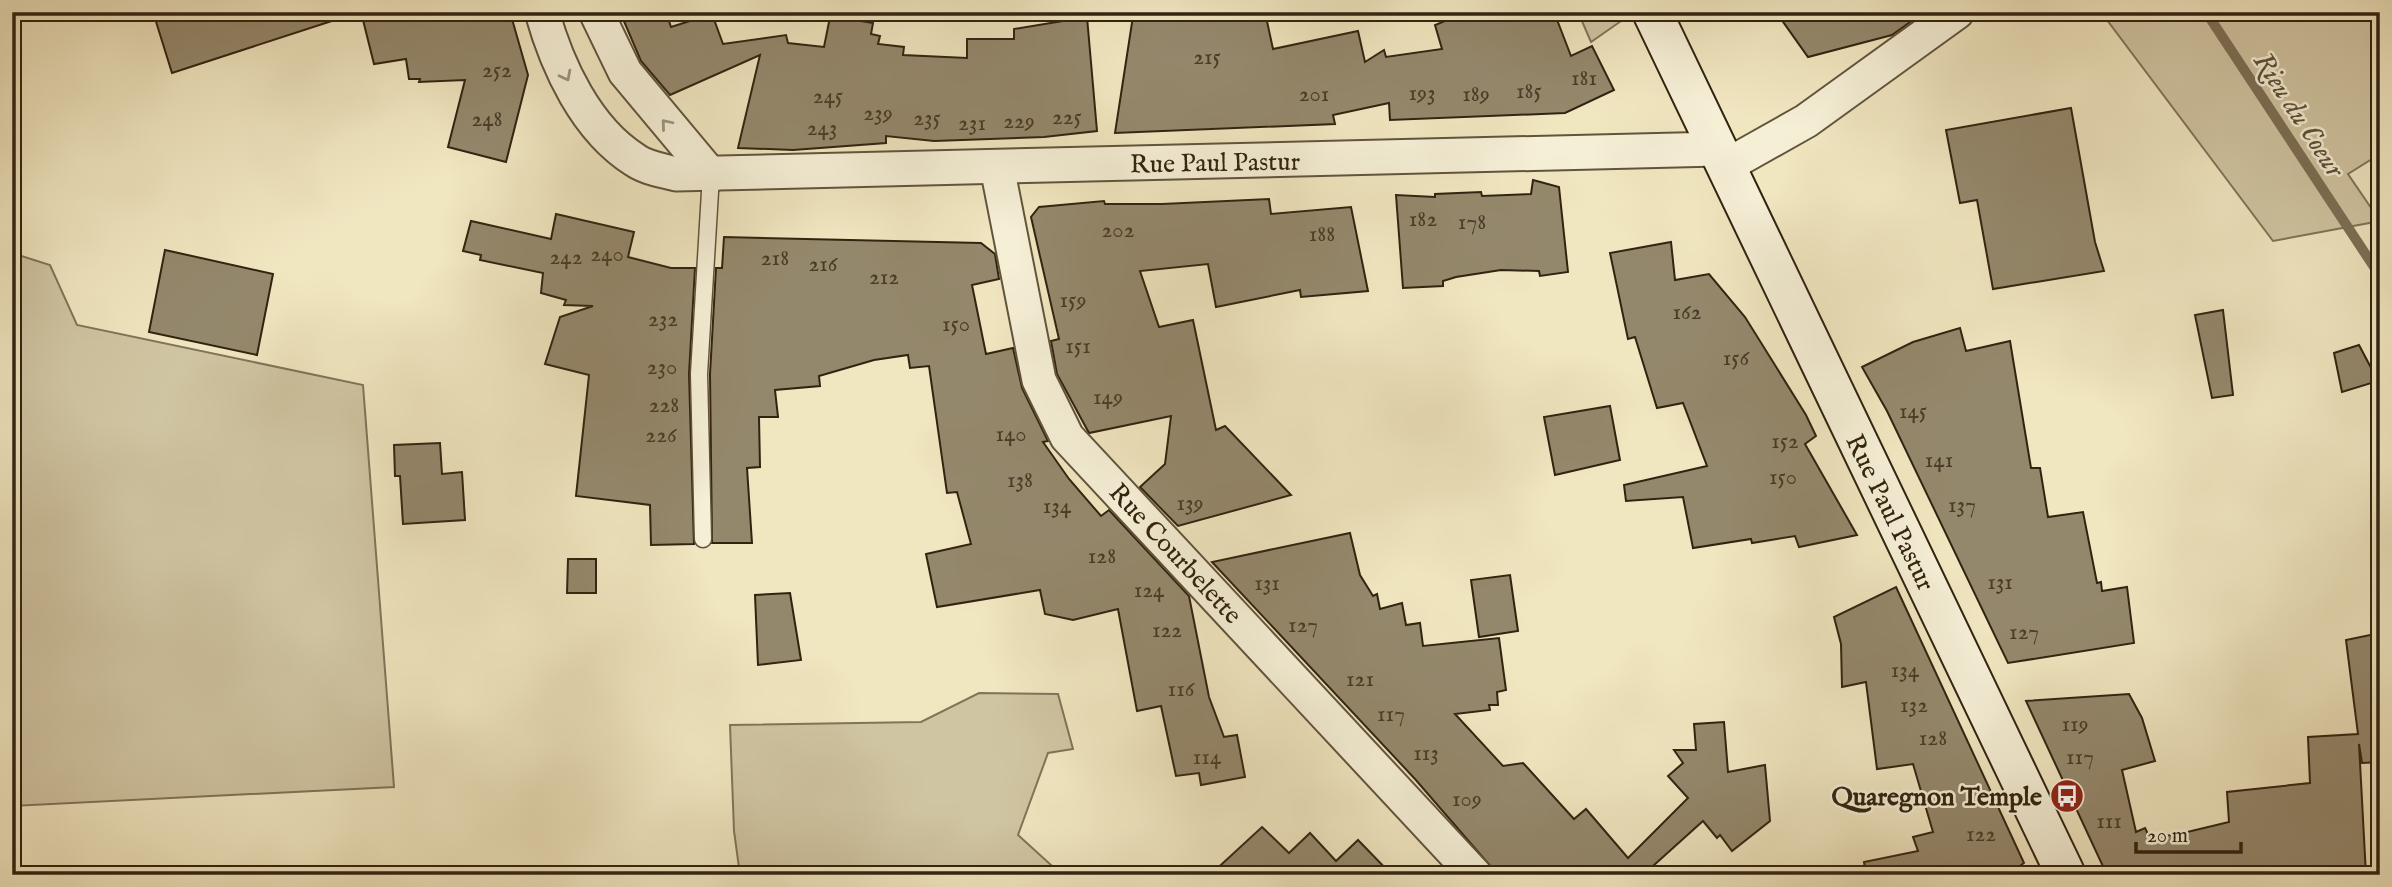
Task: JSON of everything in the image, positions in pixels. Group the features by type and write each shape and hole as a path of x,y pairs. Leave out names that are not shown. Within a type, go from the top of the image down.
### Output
{"main road":[{"name":"Rue Paul Pastur","path":"1652,12 2066,875"}],"street":[{"name":"Rue Paul Pastur","path":"541,12 564,73 583,106 611,141 636,162 676,174 1722,158"},
{"path":"596,12 625,72 711,175"},
{"path":"1722,158 1807,121 1957,12"},
{"name":"Rue Courbelette","path":"997,167 1039,380 1067,436 1475,875"}],"lane":[{"path":"703,539 699,374 711,175"}],"shaded area":[{"path":"1578,12 1621,12 1624,19 1591,42"},
{"path":"2101,12 2380,12 2380,154 2348,174 2380,221 2273,241"},
{"path":"12,253 50,265 77,325 363,385 394,787 12,806"},
{"path":"979,693 1058,694 1073,749 1048,753 1018,835 1062,875 740,875 734,831 730,725 921,722"}],"building":[{"path":"153,12 340,12 341,18 172,73"},
{"path":"361,12 510,12 528,75 506,162 448,147 465,80 419,82 420,79 409,79 406,59 374,64"},
{"path":"620,12 666,12 671,27 712,14 723,44 786,35 788,43 824,47 831,12 861,12 860,21 873,23 871,34 880,36 878,44 904,47 903,55 967,58 967,39 1014,39 1014,29 1087,17 1097,131 1044,137 934,141 886,136 886,143 793,150 738,148 760,55 670,95 641,61"},
{"path":"1155,12 1265,12 1273,49 1358,31 1365,62 1384,50 1386,57 1442,49 1435,25 1467,12 1554,12 1571,56 1592,46 1614,90 1565,113 1390,120 1389,103 1333,115 1335,124 1115,133 1133,16"},
{"path":"1776,12 1924,12 1892,35 1808,57"},
{"path":"2071,108 2095,242 2104,271 1993,289 1977,200 1960,203 1946,130"},
{"path":"1533,180 1559,187 1568,272 1540,276 1539,271 1501,270 1456,277 1443,281 1443,286 1403,288 1396,195 1435,197 1435,194 1481,192 1482,196 1531,194"},
{"path":"1269,199 1271,214 1351,207 1368,291 1301,297 1300,290 1216,307 1208,264 1140,271 1159,327 1193,320 1216,430 1225,426 1291,495 1178,526 1140,487 1165,464 1171,416 1089,433 1057,374 1051,341 1059,339 1031,217 1039,207 1104,201 1105,204 1162,204"},
{"path":"556,214 634,232 628,257 671,268 695,268 689,374 694,544 651,545 650,505 576,496 589,375 545,364 560,317 593,306 564,305 566,300 541,293 543,273 480,260 481,255 463,251 471,221 551,239"},
{"path":"724,237 981,243 995,254 999,279 972,285 986,354 1013,348 1022,388 1048,441 1043,442 1069,479 1101,516 1109,510 1189,596 1209,697 1224,737 1237,735 1245,777 1201,785 1199,773 1176,776 1161,706 1137,711 1118,609 1073,620 1045,614 1040,590 937,607 926,554 971,544 957,492 947,493 929,366 910,368 908,355 874,360 819,376 820,386 775,390 778,417 759,417 760,467 747,468 752,543 712,543 710,374 716,268 722,268"},
{"path":"1671,242 1675,280 1709,274 1745,317 1806,415 1816,436 1805,444 1857,535 1799,547 1795,536 1752,543 1751,539 1693,548 1683,497 1626,501 1624,485 1707,466 1683,403 1657,408 1635,337 1628,339 1610,253"},
{"path":"165,250 273,274 257,355 149,332"},
{"path":"2223,310 2233,395 2212,398 2195,315"},
{"path":"1960,328 1966,351 2010,341 2031,468 2040,468 2048,517 2083,512 2097,583 2101,582 2102,591 2127,587 2134,643 2008,663 1887,411 1862,367 1913,342"},
{"path":"2359,345 2378,381 2342,392 2334,353"},
{"path":"1610,406 1620,460 1555,475 1544,417"},
{"path":"440,443 442,474 462,472 465,520 403,524 400,476 395,476 394,445"},
{"path":"1350,533 1360,575 1373,596 1377,594 1380,609 1402,603 1406,625 1420,623 1423,646 1499,638 1506,690 1497,692 1498,705 1489,705 1490,710 1455,714 1503,766 1523,763 1574,819 1586,809 1628,858 1688,798 1668,776 1683,763 1674,750 1696,750 1694,724 1724,722 1728,772 1765,765 1770,821 1732,851 1720,835 1717,838 1703,821 1643,875 1577,875 1570,867 1559,875 1498,875 1415,779 1212,562"},
{"path":"568,559 596,559 596,593 567,593"},
{"path":"1510,575 1518,631 1479,637 1471,580"},
{"path":"1896,587 2024,863 2007,875 1866,875 1864,862 1918,851 1913,837 1933,832 1913,764 1877,769 1866,682 1842,687 1841,644 1834,617"},
{"path":"790,593 801,660 758,665 755,595"},
{"path":"2380,633 2380,762 2362,763 2359,744 2366,875 2107,875 2026,701 2129,694 2142,718 2155,761 2122,770 2136,832 2145,828 2150,838 2179,834 2229,822 2227,792 2310,783 2308,737 2358,734 2346,640"},
{"path":"1262,827 1289,853 1310,833 1336,861 1358,840 1392,875 1210,875"}],"waterway":[{"name":"Rieu du Coeur","path":"2206,12 2380,276"}],"place":[{"name":"Quaregnon Temple","path":"2067,796"}]}
